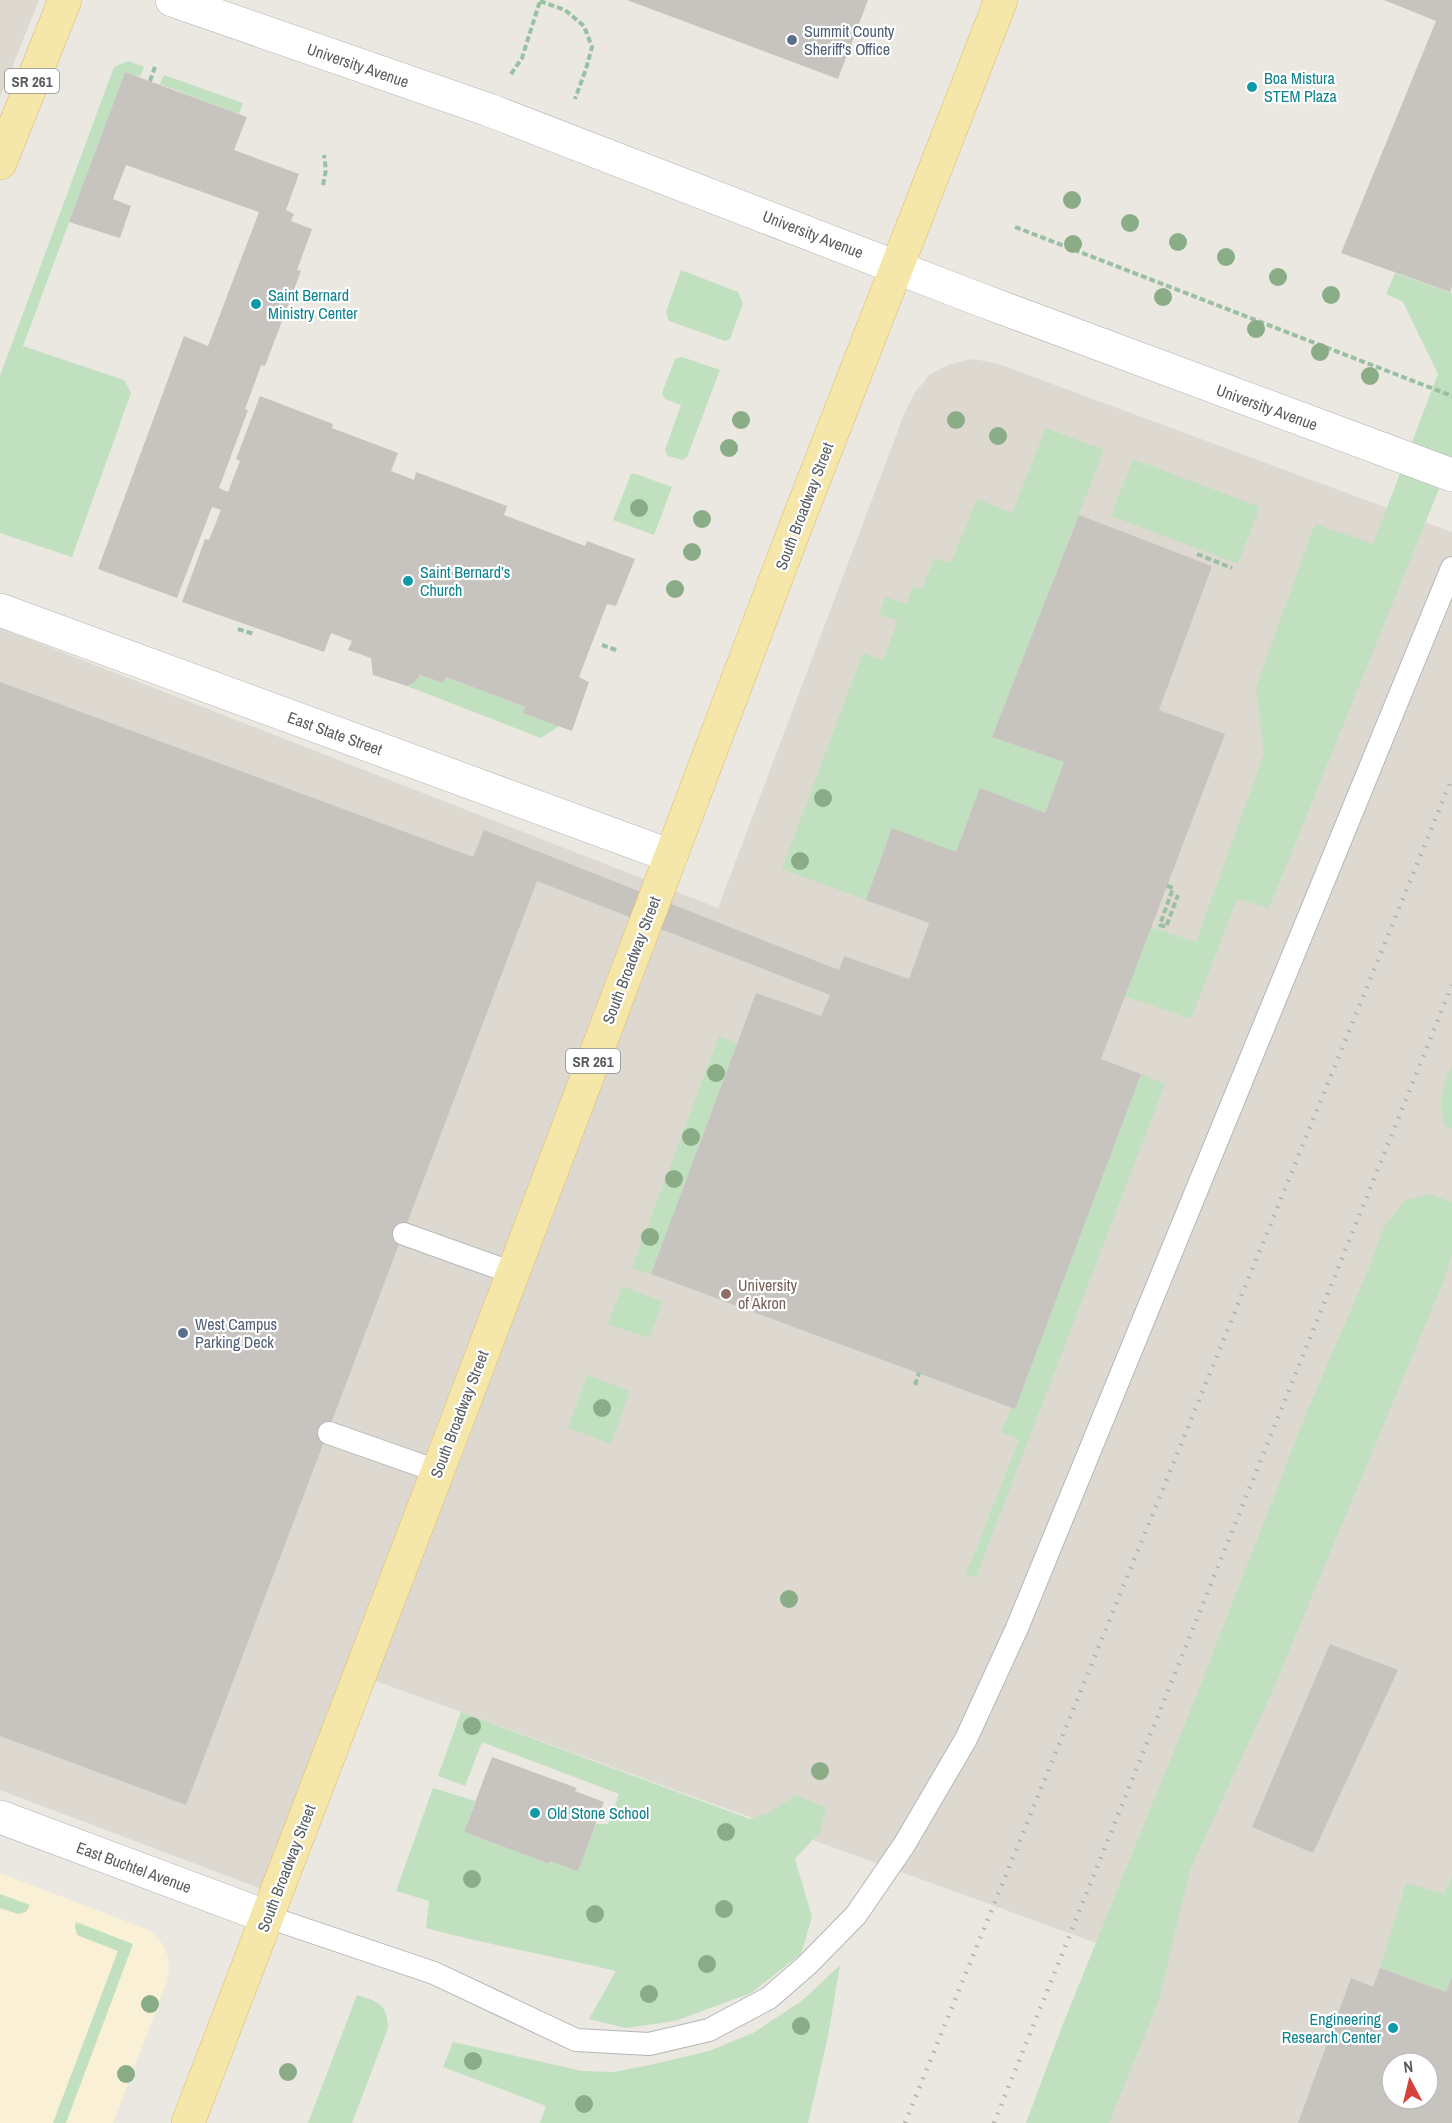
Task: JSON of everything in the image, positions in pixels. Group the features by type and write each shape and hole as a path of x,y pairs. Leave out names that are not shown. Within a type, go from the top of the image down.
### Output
{"main road":[{"name":"SR 261","path":"0,163 65,0"},
{"name":"University Avenue","path":"172,0 489,110 981,300 1452,475"},
{"name":"South Broadway Street","path":"188,2123 671,856 1001,0"},
{"name":"East State Street","path":"0,610 671,856"},
{"name":"East Buchtel Avenue","path":"0,1817 268,1917"}],"lane":[{"path":"268,1917 434,1973 576,2040 649,2044 709,2030 769,1998 807,1965 856,1914 904,1845 966,1739 1017,1628 1452,568"},
{"path":"404,1234 513,1273"},
{"path":"329,1432 437,1471"}],"path":[{"path":"489,110 522,58 540,0 565,10 584,26 592,47 560,138"},
{"path":"150,81 156,64"},
{"path":"323,185 326,170 324,155"},
{"path":"1015,227 1452,396"},
{"path":"1197,554 1232,568"},
{"path":"238,629 254,634"},
{"path":"602,645 620,651"},
{"path":"1167,886 1173,888 1160,925 1166,927 1178,896"},
{"path":"915,1385 919,1373"}],"shaded area":[{"path":"0,0 39,0 0,97"},
{"name":"University of Akron","path":"973,359 996,363 1452,532 1452,2123 1048,2123 1118,1951 373,1680 283,1897 0,1790 0,628 718,908 905,412 914,394 929,375 951,364"},
{"path":"0,1873 149,1930 161,1942 168,1956 169,1971 166,1984 113,2123 0,2123"}],"green space":[{"path":"128,61 144,67 140,77 125,72 23,346 124,380 131,393 72,557 0,533 0,376 114,67"},
{"path":"164,75 243,103 239,114 160,84"},
{"path":"681,270 738,292 743,303 730,339 725,341 669,321 666,312"},
{"path":"1395,273 1452,293 1452,457 1269,908 1237,899 1191,1019 1124,996 1151,927 1196,942 1264,754 1256,687 1315,524 1373,544 1438,374 1403,302 1386,294"},
{"path":"682,357 720,370 687,457 682,460 668,456 665,450 681,405 665,399 662,393 675,359"},
{"path":"1046,428 1104,450 992,737 1064,762 1045,813 980,788 956,852 866,900 782,869 863,653 883,660 898,621 879,614 886,597 906,604 913,587 922,589 934,558 951,563 977,499 1012,513"},
{"path":"1133,459 1260,507 1238,564 1111,516"},
{"path":"631,474 672,487 654,535 613,520"},
{"path":"420,675 443,683 446,677 525,707 522,713 559,726 541,738 407,686 414,683"},
{"path":"719,1036 737,1043 651,1274 632,1268"},
{"path":"1452,1065 1452,1129 1445,1126 1441,1103 1443,1088"},
{"path":"1141,1074 1165,1084 976,1577 965,1574 1019,1440 1001,1432 1011,1408 1015,1409"},
{"path":"1430,1194 1452,1202 1452,1254 1444,1280 1272,1692 1190,1870 1159,2000 1109,2123 1026,2123 1063,2024 1193,1704 1308,1409 1366,1275 1384,1227 1404,1201"},
{"path":"622,1286 663,1302 649,1338 608,1324"},
{"path":"587,1375 630,1391 611,1444 568,1428"},
{"path":"461,1712 750,1819 770,1812 796,1795 826,1808 820,1832 795,1859 812,1917 801,1954 751,1993 675,2021 626,2028 589,2019 616,1971 426,1928 429,1901 396,1891 433,1788 475,1801 464,1832 549,1864 550,1861 578,1870 596,1824 608,1824 619,1794 482,1742 465,1786 438,1776"},
{"path":"1452,1876 1452,1976 1446,1992 1380,1968 1406,1883 1444,1894"},
{"path":"0,1894 30,1905 26,1912 18,1914 0,1908"},
{"path":"76,1922 133,1944 66,2123 53,2123 118,1951 77,1935"},
{"path":"840,1965 828,2036 808,2123 540,2123 546,2106 443,2067 453,2042 582,2071 613,2072 709,2051 753,2033 803,2000"},
{"path":"357,1995 376,2002 383,2008 388,2028 352,2123 308,2123"}],"building":[{"name":"Summit County Sheriff's Office","path":"627,0 868,0 838,79"},
{"path":"1384,0 1452,0 1452,287 1450,292 1341,253 1436,21"},
{"name":"Saint Bernard’s Church","path":"125,72 247,117 234,150 299,174 286,210 294,214 291,221 312,229 297,270 301,271 265,366 261,365 245,409 248,410 219,488 228,492 240,461 236,459 260,396 333,424 332,428 398,453 391,471 414,480 416,472 507,506 504,515 585,546 587,541 635,559 616,606 607,604 579,677 589,682 572,731 522,713 525,707 446,677 443,683 420,675 414,683 407,686 373,675 371,658 348,650 352,641 331,633 324,652 182,602 205,539 209,540 221,510 212,507 177,598 98,569 184,336 208,346 259,212 126,165 113,199 131,206 120,238 69,222"},
{"name":"West Campus Parking Deck","path":"1079,515 1212,566 1159,710 1225,734 1101,1059 1141,1074 1015,1409 651,1274 756,993 821,1016 830,995 537,881 186,1805 0,1736 0,682 473,857 484,830 839,970 844,956 909,979 929,923 866,900 892,828 956,852 980,788 1045,813 1064,762 992,737"},
{"path":"1330,1644 1398,1670 1313,1853 1252,1827"},
{"name":"Old Stone School","path":"492,1757 577,1788 575,1791 604,1802 578,1871 550,1861 549,1864 464,1832"},
{"name":"Engineering Research Center","path":"1380,1968 1446,1992 1452,1977 1452,2123 1298,2123 1351,1978 1373,1987"}],"railway":[{"path":"905,2123 1452,778"},
{"path":"994,2123 1452,985"}],"place":[{"name":"Summit County Sheriff's Office","path":"792,40"},
{"name":"Boa Mistura STEM Plaza","path":"1252,87"},
{"name":"Saint Bernard Ministry Center","path":"256,304"},
{"name":"Saint Bernard’s Church","path":"408,581"},
{"name":"University of Akron","path":"726,1294"},
{"name":"West Campus Parking Deck","path":"183,1333"},
{"name":"Old Stone School","path":"535,1813"},
{"name":"Engineering Research Center","path":"1393,2028"}]}
